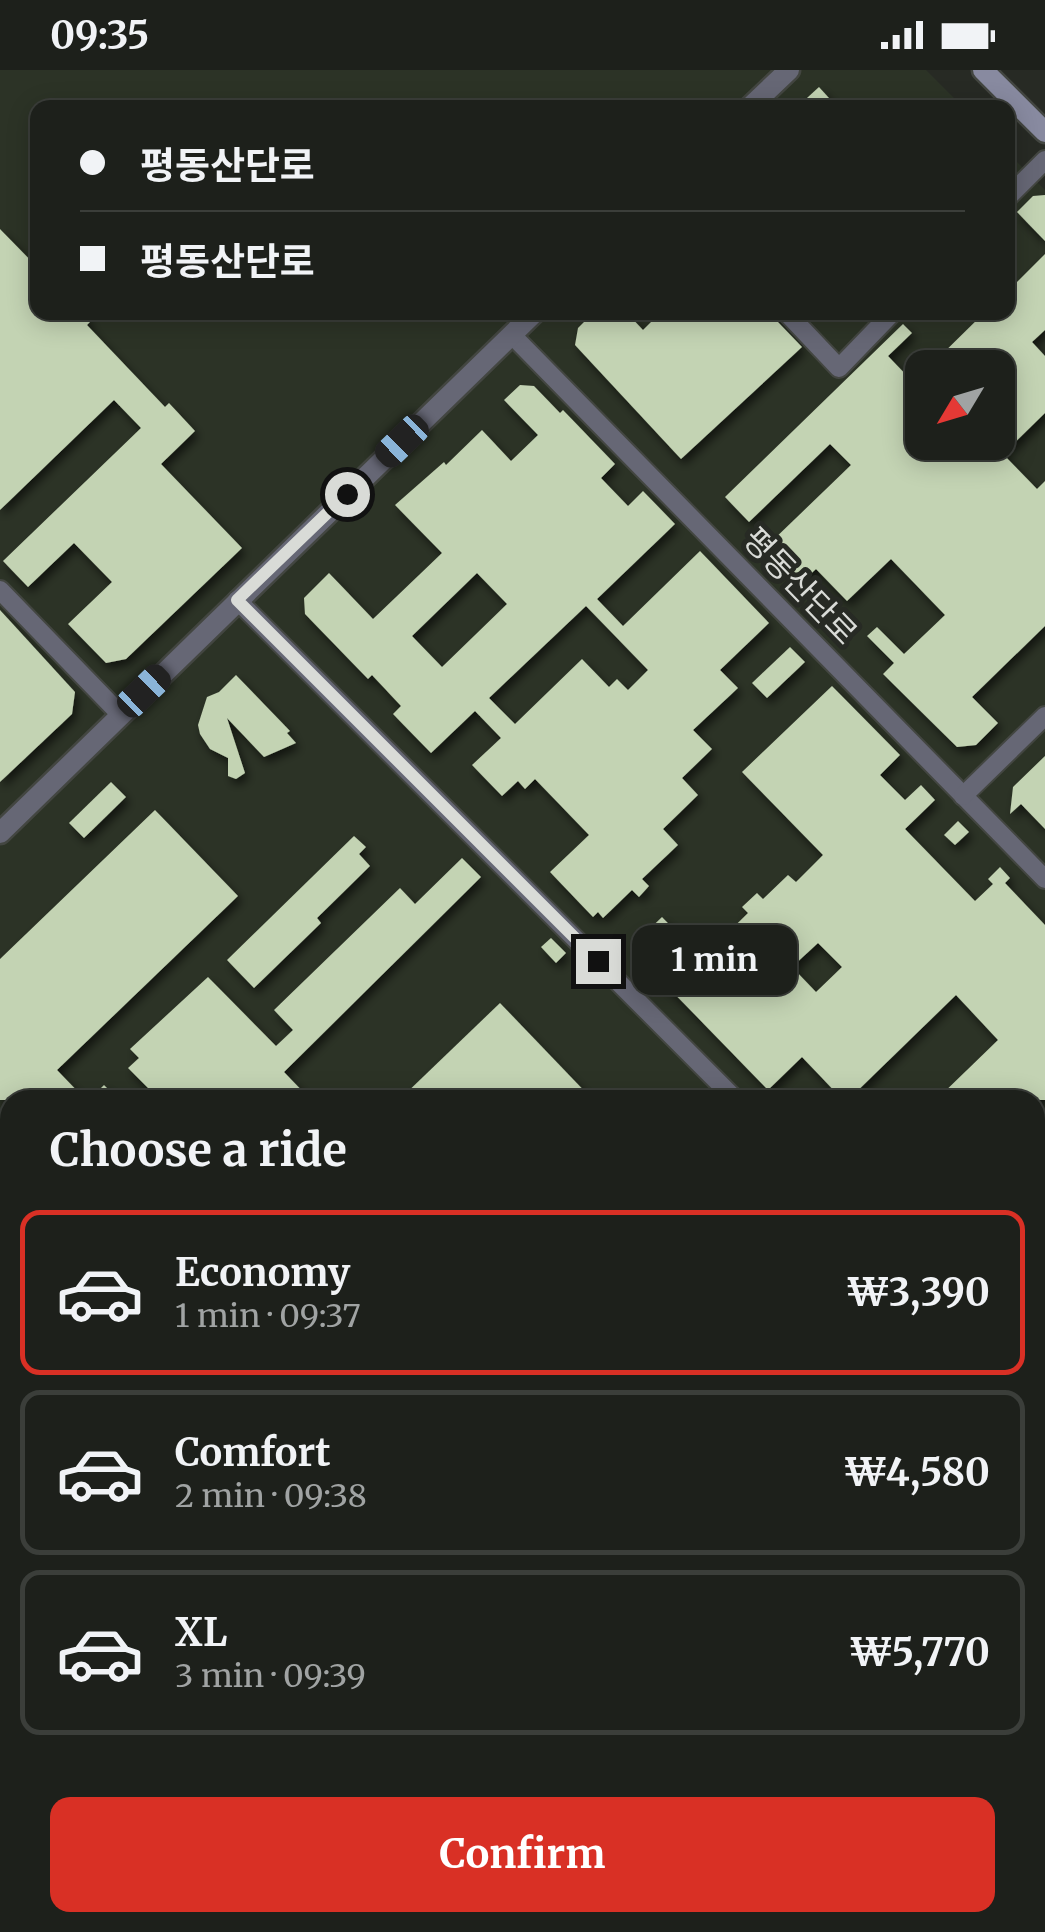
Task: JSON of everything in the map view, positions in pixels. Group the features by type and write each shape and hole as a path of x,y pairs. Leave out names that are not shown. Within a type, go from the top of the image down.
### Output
{"main road":[{"path":"983,70 1013,100"},
{"path":"1015,102 1045,132"}],"street":[{"path":"758,100 790,70"},
{"path":"1015,190 1045,160"},
{"path":"0,833 528,320"},
{"path":"793,320 838,368 885,320"},
{"name":"평동산단로","path":"512,336 1045,879"},
{"path":"0,590 120,714"},
{"path":"237,600 726,1090"},
{"path":"963,796 1045,716"}],"shaded area":[{"path":"0,70 926,70 956,100 30,100 30,320 1015,320 1015,160 1045,190 1045,1090 0,1090"}],"building":[{"path":"819,87 831,100 805,100"},
{"path":"1045,195 1045,241 1017,212 1033,196"},
{"path":"0,229 30,260 30,320 88,320 87,325 165,407 169,403 195,431 161,464 242,548 126,659 106,663 68,624 112,582 74,543 28,587 3,561 141,428 114,400 0,510"},
{"path":"1045,254 1045,330 1032,342 1045,356 1045,413 1015,442 1015,350 946,350 977,320 1015,320 1015,284"},
{"path":"586,320 634,320 643,330 653,320 777,320 802,347 681,459 575,345 578,328"},
{"path":"903,324 912,333 888,356 905,374 905,460 1009,460 1037,489 1045,481 1045,626 972,697 998,723 976,745 957,747 883,674 894,663 867,636 877,627 904,654 945,615 891,559 847,601 816,569 803,581 768,545 851,465 830,444 749,522 725,497"},
{"path":"520,385 534,386 615,464 601,478 628,506 643,491 675,524 597,599 623,626 700,551 769,623 720,670 738,688 693,730 712,749 682,778 698,795 663,829 678,845 642,879 649,886 639,897 632,890 603,918 598,912 593,917 550,872 589,835 535,779 525,789 518,781 502,796 472,765 501,738 475,711 431,753 393,714 401,706 372,675 368,679 305,614 304,598 329,573 373,619 442,553 395,505 444,462 446,465 482,430 511,461 538,435 504,400","holes":["477,573 507,604 442,667 412,636","586,606 648,670 628,690 617,679 609,687 582,659 515,724 489,698"]},
{"path":"0,610 75,692 72,714 0,782"},
{"path":"790,647 805,662 767,698 752,683"},
{"path":"236,675 290,731 287,733 296,743 264,757 227,718 245,773 236,779 228,776 228,758 210,749 198,725 207,697 219,692"},
{"path":"832,686 900,755 880,775 905,800 921,785 935,800 905,829 975,901 993,884 988,879 1000,867 1010,878 1005,883 1045,925 1045,1090 946,1090 998,1040 956,995 858,1090 833,1090 802,1057 768,1090 630,948 662,917 702,958 748,913 742,907 757,893 763,899 788,875 796,882 823,855 742,772","holes":["818,943 842,967 816,992 792,967"]},
{"path":"1045,756 1045,829 1021,804 1010,814 1013,787"},
{"path":"111,782 126,797 84,838 69,823"},
{"path":"155,810 238,896 57,1070 76,1090 0,1090 0,959"},
{"path":"958,821 969,832 955,845 944,835"},
{"path":"354,836 366,847 359,854 370,866 317,918 321,923 254,988 227,960"},
{"path":"462,858 481,877 284,1072 301,1090 150,1090 128,1068 139,1058 130,1049 208,977 276,1046 293,1030 274,1010 400,888 415,904"},
{"path":"551,938 566,953 556,963 541,947"},
{"path":"500,1003 583,1090 409,1090"}],"route":[{"path":"347,494 237,600 598,961"}]}
